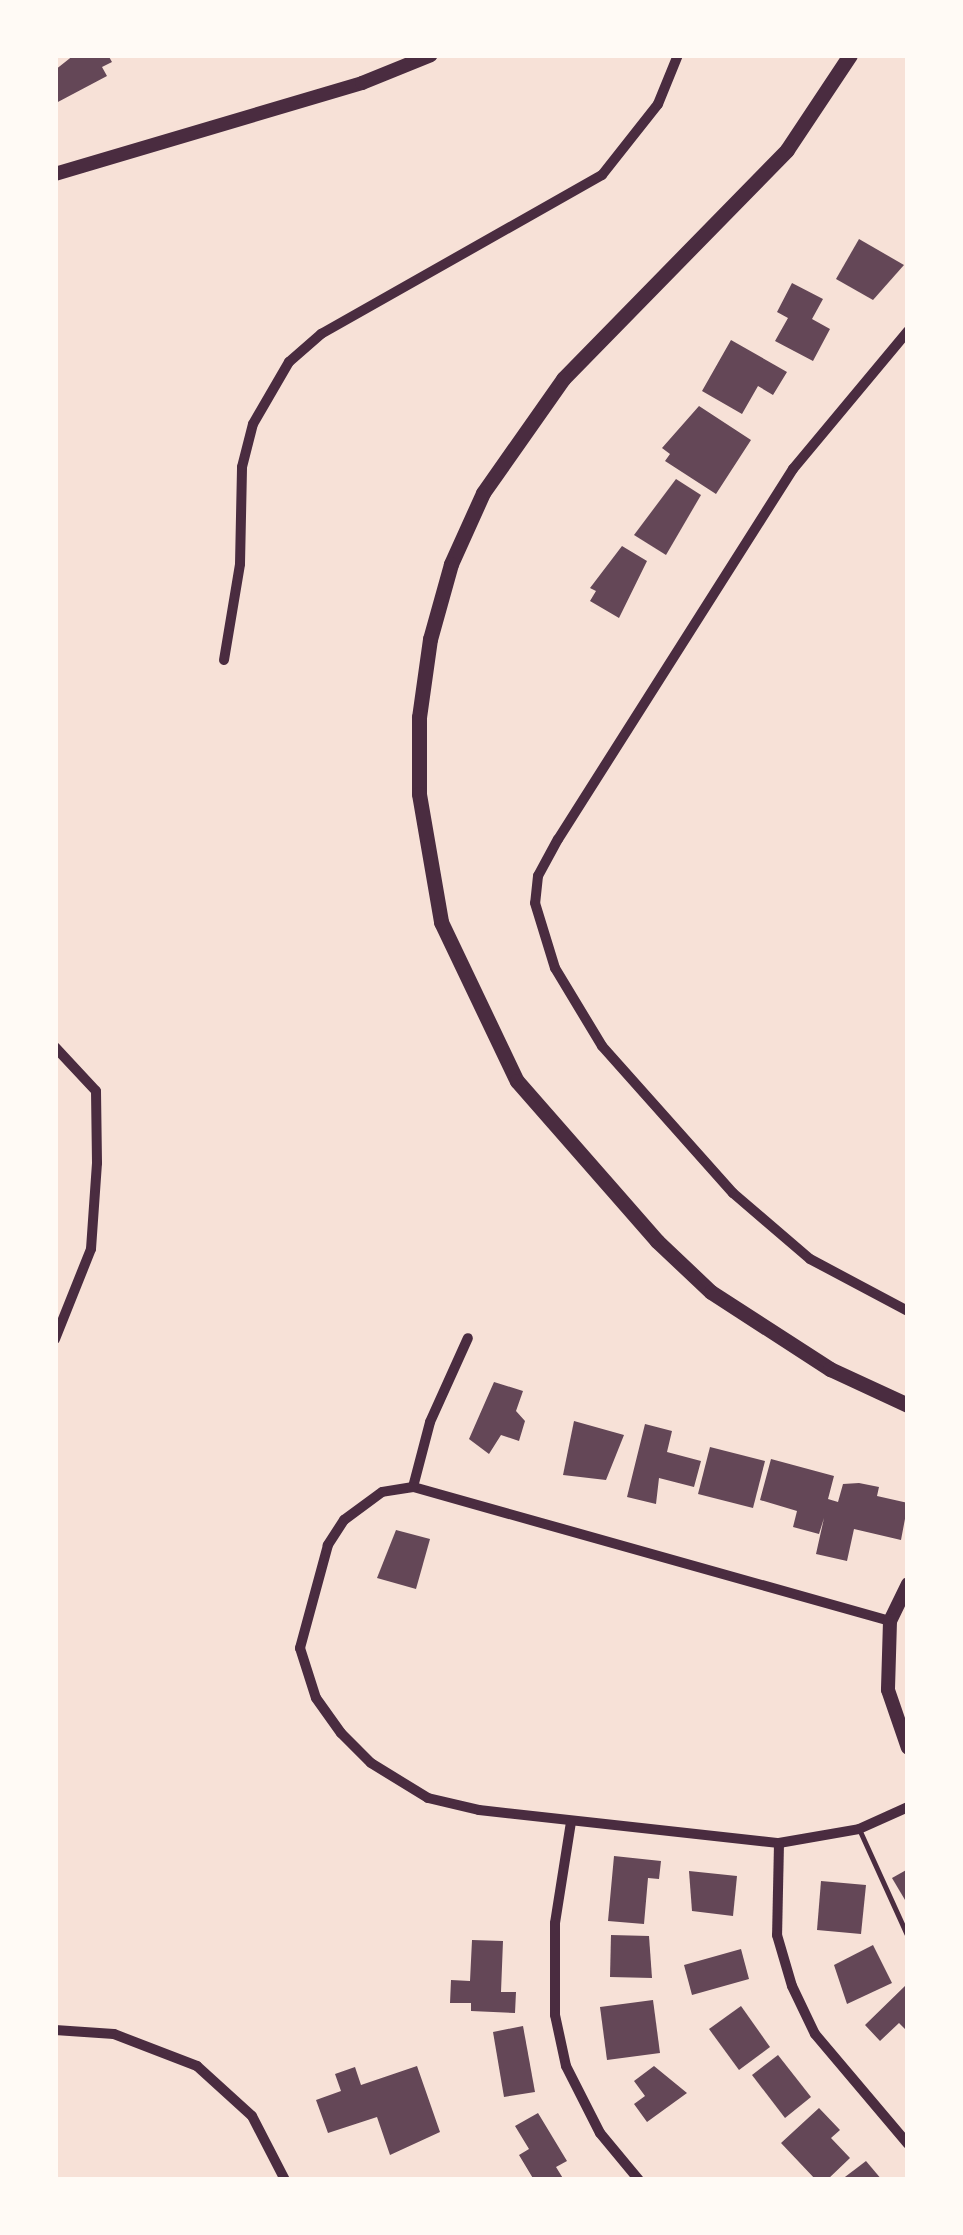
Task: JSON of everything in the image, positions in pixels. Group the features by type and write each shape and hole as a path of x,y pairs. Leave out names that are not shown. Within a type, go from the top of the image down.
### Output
{"main road":[{"path":"850,55 787,150 563,379 483,493 451,564 430,639 419,717 419,794 440,922 517,1080 657,1241 712,1292 830,1369 908,1405"}],"street":[{"path":"55,174 362,83 432,55"},
{"path":"224,660 240,564 242,467 253,424 288,362 322,334 602,174 658,104 678,55"},
{"path":"908,331 794,470 558,839 538,876 535,902 554,968 602,1046 719,1178 810,1259 908,1311"},
{"path":"55,1047 96,1090 97,1163 91,1249 55,1339"},
{"path":"413,1487 430,1422 468,1338"},
{"path":"890,1621 413,1487 365,1501 328,1545 300,1648 316,1698 371,1763 428,1798 570,1822 779,1843 859,1829 908,1808"},
{"path":"908,1584 890,1621 888,1690 908,1748"},
{"path":"570,1822 555,1923 555,2015 566,2066 600,2132 638,2180"},
{"path":"779,1843 777,1935 792,1986 816,2034 908,2144"},
{"path":"55,2030 114,2034 197,2066 252,2116 285,2180"}],"lane":[{"path":"859,1829 908,1938"}],"building":[{"path":"74,55 108,55 112,62 102,67 107,76 56,103 55,70"},
{"path":"859,239 904,265 873,300 836,279"},
{"path":"792,283 823,299 812,319 830,329 813,361 775,341 788,318 777,312"},
{"path":"731,340 787,372 773,395 758,386 742,414 702,391"},
{"path":"699,406 751,440 716,494 665,461 670,454 662,448"},
{"path":"676,479 701,495 666,555 634,535"},
{"path":"622,546 647,561 619,618 590,601 596,591 590,588"},
{"path":"494,1382 523,1391 516,1411 525,1421 519,1441 501,1435 489,1454 469,1439"},
{"path":"574,1421 624,1435 606,1480 563,1475"},
{"path":"645,1424 672,1431 667,1452 701,1461 694,1487 659,1478 656,1504 627,1497"},
{"path":"710,1447 765,1461 753,1508 698,1494"},
{"path":"771,1459 834,1476 828,1499 838,1502 843,1484 859,1483 879,1487 877,1496 908,1503 901,1540 854,1529 847,1561 816,1554 824,1518 819,1534 793,1527 797,1511 760,1500"},
{"path":"396,1530 430,1539 416,1589 377,1578"},
{"path":"614,1856 661,1861 659,1879 648,1878 644,1924 608,1921"},
{"path":"908,1869 908,1905 892,1878"},
{"path":"689,1871 737,1876 733,1916 692,1911"},
{"path":"821,1881 866,1885 861,1934 817,1930"},
{"path":"611,1935 649,1936 652,1978 610,1977"},
{"path":"472,1940 503,1941 501,1992 516,1992 515,2013 471,2011 471,2003 450,2003 451,1980 470,1981"},
{"path":"873,1945 892,1983 847,2004 834,1965"},
{"path":"741,1949 749,1979 692,1995 684,1965"},
{"path":"906,1985 908,2032 899,2023 880,2041 865,2025"},
{"path":"653,2000 660,2053 607,2060 600,2007"},
{"path":"741,2006 770,2047 739,2070 709,2029"},
{"path":"523,2026 535,2092 504,2097 493,2032"},
{"path":"778,2055 811,2097 785,2118 752,2075"},
{"path":"417,2066 440,2132 390,2155 377,2117 328,2133 316,2100 341,2091 335,2074 355,2067 361,2085"},
{"path":"654,2066 687,2093 647,2122 634,2104 645,2096 634,2081"},
{"path":"819,2108 840,2130 831,2138 850,2158 827,2180 816,2180 781,2143"},
{"path":"538,2113 567,2161 556,2167 564,2180 534,2180 519,2155 529,2149 515,2126"},
{"path":"866,2161 882,2180 841,2180"}]}
